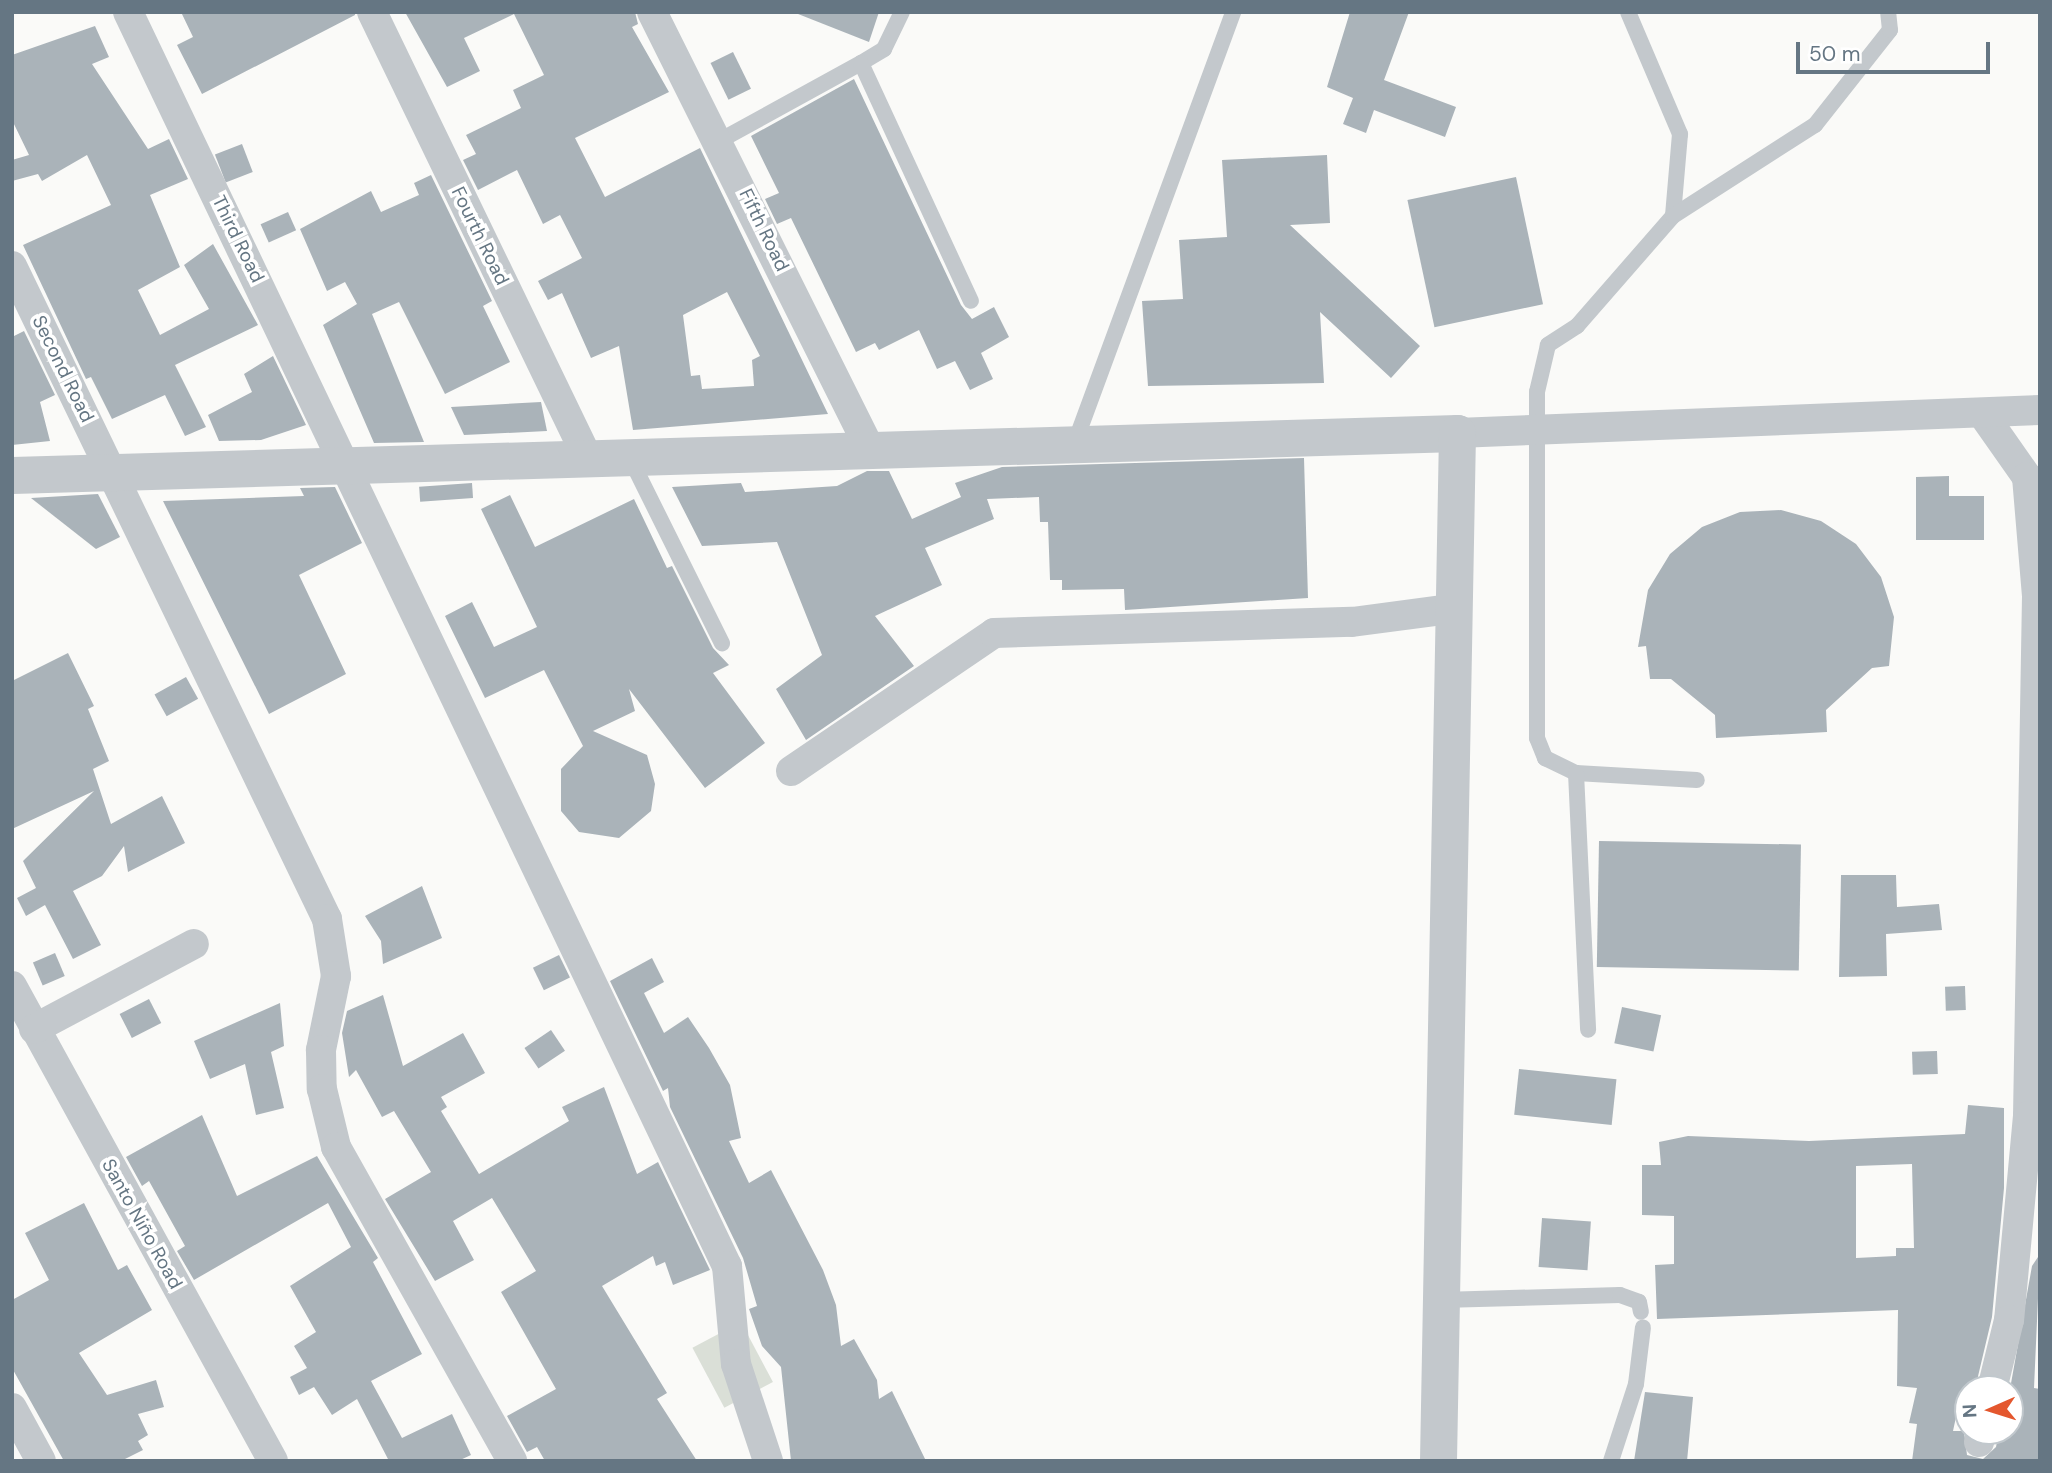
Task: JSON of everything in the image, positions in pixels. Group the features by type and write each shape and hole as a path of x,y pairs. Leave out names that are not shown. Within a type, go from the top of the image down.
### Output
{"street":[{"name":"Third Road","path":"128,12 348,466 727,1266 736,1316 736,1364 768,1461"},
{"name":"Fourth Road","path":"372,12 588,459"},
{"name":"Fifth Road","path":"652,12 719,141 871,451"},
{"name":"Second Road","path":"12,266 327,919 336,976 321,1050 322,1089 336,1147 512,1461"},
{"path":"12,475 1457,433 2040,410"},
{"path":"1982,413 2027,477 2038,597 2034,1032 2009,1320 1995,1375"},
{"path":"1438,1461 1451,609 1457,433"},
{"path":"791,771 994,633 1352,622 1451,609"},
{"path":"34,1029 194,944"},
{"name":"Santo Niño Road","path":"14,993 273,1461"},
{"path":"12,1408 41,1461"}],"lane":[{"path":"719,141 884,49 902,12"},
{"path":"1074,445 1233,12"},
{"path":"1628,12 1680,134 1673,216"},
{"path":"1697,780 1576,773 1545,758 1537,738 1537,393 1548,345 1577,326 1673,216 1815,125 1890,30 1888,12"},
{"path":"860,63 971,301"},
{"path":"630,458 722,643"},
{"path":"1576,773 1588,1030"},
{"path":"1441,1300 1620,1295 1639,1302 1642,1320 1636,1384 1611,1461"}],"shaded area":[{"path":"741,1322 773,1382 724,1408 692,1348"}],"building":[{"path":"181,12 355,12 355,15 202,94 177,45 193,37"},
{"path":"405,12 635,12 638,24 632,27 669,92 575,138 605,197 700,148 828,414 633,430 619,346 591,358 562,293 548,300 538,281 582,258 560,215 543,224 517,170 478,190 463,160 476,154 466,135 521,108 513,90 544,75 514,14 464,38 480,71 447,87","holes":["727,292 760,356 752,360 754,386 702,389 700,375 691,376 683,315"]},
{"path":"793,12 879,12 869,42"},
{"path":"1350,12 1409,12 1384,80 1456,107 1445,137 1374,110 1366,133 1343,124 1353,98 1327,87"},
{"path":"95,26 109,57 92,64 148,149 169,139 188,179 150,195 180,267 138,290 160,335 209,309 184,265 213,244 258,325 175,365 206,427 185,436 165,395 112,419 91,377 86,379 23,245 111,205 87,155 42,181 38,174 12,181 12,160 29,155 12,120 12,55"},
{"path":"733,52 751,89 729,100 711,63"},
{"path":"854,79 961,305 972,319 994,307 1009,337 981,353 993,379 970,390 955,361 937,369 919,330 879,350 875,343 856,352 791,218 777,224 765,199 779,193 751,136"},
{"path":"242,144 253,172 226,182 215,154"},
{"path":"1327,155 1330,223 1290,225 1420,346 1391,378 1320,312 1324,383 1148,386 1142,301 1183,299 1179,240 1227,237 1222,160"},
{"path":"431,175 492,301 483,306 510,362 445,394 399,302 372,314 424,442 374,443 323,325 357,304 345,282 327,291 300,229 371,191 381,212 419,195 414,183"},
{"path":"1516,177 1543,304 1434,327 1407,200"},
{"path":"288,212 296,230 269,242 261,224"},
{"path":"24,331 55,395 40,402 50,441 12,445 12,337"},
{"path":"273,356 306,425 261,440 219,441 208,415 252,392 244,374"},
{"path":"541,402 547,431 464,435 451,407"},
{"path":"1304,458 1308,598 1125,610 1124,589 1062,590 1062,580 1050,580 1048,522 1040,522 1039,497 987,499 994,519 925,548 942,585 875,616 914,666 806,740 776,689 822,655 777,542 702,546 672,487 741,483 745,492 837,486 867,471 889,471 912,519 961,497 955,483 1002,467"},
{"path":"1949,476 1949,496 1984,496 1984,540 1916,540 1916,477"},
{"path":"472,483 473,498 420,502 419,487"},
{"path":"335,487 362,543 299,575 346,674 269,714 163,501 304,496 300,488"},
{"path":"98,494 120,537 96,549 31,498"},
{"path":"510,495 535,547 634,499 667,568 672,566 713,648 729,665 713,673 765,743 705,788 629,689 635,711 593,731 647,755 655,784 651,811 619,838 579,832 561,811 561,769 583,746 544,670 485,698 445,616 472,602 494,647 537,627 481,509"},
{"path":"1781,510 1821,521 1856,544 1881,577 1894,617 1889,666 1872,668 1826,710 1827,732 1716,738 1715,715 1671,679 1650,679 1646,646 1638,647 1648,590 1670,554 1702,527 1740,512"},
{"path":"68,653 94,706 88,709 109,761 93,769 111,824 162,796 185,843 128,872 124,846 102,876 73,891 101,945 73,959 45,905 26,916 17,898 36,888 23,861 94,791 12,829 12,681"},
{"path":"186,677 198,699 167,716 155,694"},
{"path":"1599,841 1801,845 1799,971 1597,967"},
{"path":"1841,875 1896,875 1897,907 1939,904 1942,930 1886,934 1887,976 1839,977"},
{"path":"422,886 442,938 383,964 381,941 365,916"},
{"path":"55,953 65,976 43,985 33,962"},
{"path":"559,955 570,977 544,990 533,968"},
{"path":"652,958 664,982 644,993 664,1033 688,1017 709,1048 730,1085 741,1138 729,1141 749,1183 771,1170 823,1270 836,1305 841,1346 854,1339 877,1380 879,1399 892,1391 926,1461 791,1461 781,1367 762,1346 749,1309 757,1306 743,1258 670,1107 668,1088 663,1091 610,981"},
{"path":"1965,986 1966,1010 1946,1011 1945,987"},
{"path":"383,995 403,1066 463,1033 485,1073 441,1097 447,1107 441,1111 479,1174 569,1121 562,1107 604,1087 637,1174 658,1162 710,1270 673,1285 665,1262 656,1266 653,1256 602,1286 667,1393 657,1399 697,1461 545,1461 537,1447 527,1452 507,1416 556,1389 501,1292 536,1271 492,1198 453,1221 474,1260 435,1281 385,1199 431,1172 394,1111 382,1117 356,1070 349,1077 342,1033 347,1011"},
{"path":"149,999 161,1023 132,1038 120,1014"},
{"path":"280,1003 284,1046 271,1052 284,1108 256,1115 245,1064 210,1079 194,1041"},
{"path":"1622,1007 1661,1015 1653,1052 1614,1043"},
{"path":"551,1030 565,1051 538,1069 524,1048"},
{"path":"1937,1051 1938,1074 1913,1075 1912,1052"},
{"path":"1519,1069 1616,1079 1612,1125 1514,1115"},
{"path":"1968,1105 2004,1108 2004,1188 1992,1317 1978,1375 1954,1375 1954,1445 1966,1445 1967,1455 1983,1459 1996,1445 2024,1445 2024,1375 2013,1375 2032,1266 2040,1254 2034,1388 2040,1389 2040,1461 1912,1461 1917,1424 1909,1423 1917,1388 1897,1386 1898,1310 1657,1319 1655,1265 1674,1264 1674,1216 1642,1215 1642,1165 1661,1165 1659,1142 1688,1136 1809,1141 1965,1134","holes":["1912,1164 1914,1248 1896,1248 1896,1256 1856,1258 1856,1166"]},
{"path":"202,1115 237,1196 317,1156 378,1258 373,1262 422,1354 371,1381 402,1438 452,1414 471,1455 458,1461 389,1461 357,1399 332,1415 314,1387 299,1395 290,1377 307,1368 294,1346 316,1332 290,1286 351,1247 328,1203 194,1280 177,1251 185,1246 149,1181 142,1186 126,1157"},
{"path":"84,1203 118,1270 127,1265 152,1310 79,1353 107,1395 156,1380 164,1407 138,1414 148,1435 138,1441 143,1450 121,1461 64,1461 12,1368 12,1300 49,1280 25,1233"},
{"path":"1542,1218 1591,1221 1587,1270 1539,1267"},
{"path":"1645,1392 1693,1397 1687,1461 1634,1461"}]}
